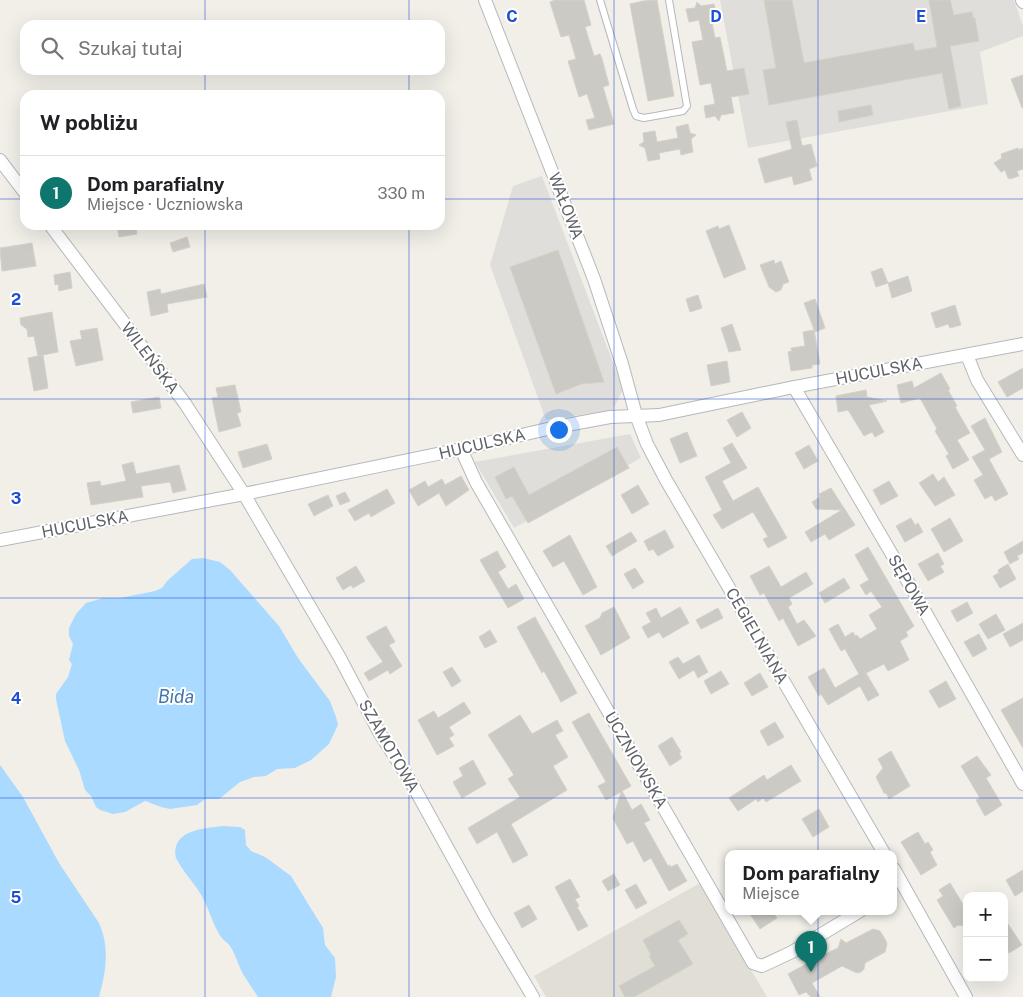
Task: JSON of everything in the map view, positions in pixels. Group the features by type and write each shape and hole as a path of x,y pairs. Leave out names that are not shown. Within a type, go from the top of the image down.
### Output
{"street":[{"name":"WAŁOWA","path":"485,0 594,279 622,364 636,415"},
{"path":"0,160 20,186"},
{"name":"WILEŃSKA","path":"54,230 184,402 244,494"},
{"name":"HUCULSKA","path":"0,540 244,494 461,449 556,427 610,417 659,415 794,387 1023,344"},
{"path":"967,355 977,380 1023,455"},
{"name":"SĘPOWA","path":"794,387 1023,784"},
{"name":"CEGIELNIANA","path":"636,415 647,444 666,480 882,850"},
{"name":"UCZNIOWSKA","path":"461,449 476,482 725,914"},
{"name":"SZAMOTOWA","path":"244,494 340,658 379,732 410,782 485,916 534,997"},
{"path":"898,888 966,997"},
{"name":"UCZNIOWSKA","path":"725,915 753,963 762,966 792,952 853,915"}],"lane":[{"path":"600,0 633,109 636,116 644,118 683,111 687,106 669,0"}],"shaded area":[{"path":"720,0 1014,0 1023,26 1023,36 980,52 988,104 748,148"},
{"path":"542,176 623,389 613,410 546,420 490,265 513,186"},
{"path":"630,434 641,458 514,528 475,462"},
{"path":"700,883 767,997 546,997 534,976"}],"water":[{"name":"Bida","path":"203,558 220,562 230,570 279,626 298,658 330,701 338,725 329,744 311,760 295,768 277,769 266,776 254,777 240,782 219,799 205,799 197,805 170,809 145,801 125,812 113,814 100,810 85,790 79,770 65,741 56,699 56,694 68,677 72,664 69,660 73,644 69,636 69,628 76,614 86,603 103,598 120,598 155,591 162,588 167,581 192,559"},
{"path":"0,765 23,797 59,863 99,923 105,942 106,960 99,997 0,997"},
{"path":"223,826 240,827 245,830 246,845 251,851 265,857 291,876 323,928 325,945 335,958 336,977 331,997 258,997 243,974 232,949 218,932 203,898 181,867 175,855 176,847 183,836 195,830"}],"building":[{"path":"555,0 584,0 591,25 585,27 594,56 600,54 602,59 609,85 603,87 614,124 589,130 586,120 595,118 587,94 579,97 568,61 576,59 569,35 561,37 550,2"},
{"path":"657,0 674,96 648,101 630,4"},
{"path":"764,0 792,0 804,63 913,43 915,51 937,47 929,0 950,0 954,15 972,12 973,18 975,18 979,41 950,46 961,106 949,109 942,73 769,105 763,70 776,68"},
{"path":"697,2 701,6 714,4 717,17 711,18 715,38 720,37 727,71 744,68 749,94 731,97 734,113 721,115 719,121 715,116 706,118 704,106 715,104 711,83 700,85 692,42 703,40 699,20 689,22 686,9 695,8"},
{"path":"1023,75 1023,108 1022,108 1011,79"},
{"path":"871,105 873,115 839,122 838,111"},
{"path":"797,120 802,146 811,144 817,166 809,169 812,180 794,185 792,176 765,183 758,159 792,149 786,122"},
{"path":"688,124 690,133 696,135 691,139 693,152 681,155 680,149 659,153 660,159 648,161 645,148 639,145 644,142 643,133 655,131 657,142 678,138 676,127"},
{"path":"1018,148 1019,150 1023,148 1023,169 1017,171 1019,176 1010,179 1005,170 1001,172 994,163 1002,158 1001,154"},
{"path":"729,225 746,269 724,278 706,231 718,226 719,229"},
{"path":"118,230 137,230 137,234 119,237"},
{"path":"187,237 190,247 173,252 170,243"},
{"path":"32,243 36,266 2,271 0,248"},
{"path":"558,250 604,382 581,384 556,394 510,267"},
{"path":"774,260 775,264 781,261 789,282 783,284 781,290 776,292 769,287 760,265"},
{"path":"882,268 888,283 876,287 871,272"},
{"path":"70,272 72,288 59,291 58,284 55,285 54,275"},
{"path":"908,276 912,291 892,298 888,283"},
{"path":"204,284 207,297 167,304 168,312 151,316 147,292 160,289 161,294"},
{"path":"698,295 702,308 690,312 686,299"},
{"path":"815,299 825,328 815,332 804,303"},
{"path":"955,305 961,325 950,328 948,324 936,328 931,313"},
{"path":"52,312 58,352 38,356 34,336 28,337 27,329 21,325 20,318"},
{"path":"732,324 741,350 729,352 721,328"},
{"path":"97,328 103,360 76,366 70,341 82,339 80,331"},
{"path":"814,330 820,364 812,365 812,368 791,371 788,352 792,351 791,348 805,346 803,332"},
{"path":"43,355 48,388 34,391 28,358"},
{"path":"727,361 730,382 711,386 707,365"},
{"path":"1023,368 1023,388 1007,397 998,382"},
{"path":"941,373 957,406 955,407 970,433 957,440 969,460 953,469 946,456 949,454 935,431 937,429 920,398 901,403 897,385 912,381 914,388"},
{"path":"235,385 241,412 237,413 241,426 219,432 212,398 218,397 216,388"},
{"path":"866,390 867,397 887,401 869,405 884,432 875,437 872,432 864,436 848,410 838,412 836,396"},
{"path":"159,397 161,408 133,413 131,402"},
{"path":"742,412 751,428 737,437 727,420"},
{"path":"985,418 1002,452 989,459 1008,494 995,501 992,495 985,499 974,480 983,475 972,457 985,450 971,426"},
{"path":"687,432 697,456 680,463 670,439"},
{"path":"732,443 747,468 722,481 733,501 758,487 787,538 768,548 763,539 768,537 753,512 722,529 713,515 722,510 705,477 731,463 723,448"},
{"path":"267,444 272,459 243,468 238,452"},
{"path":"809,445 818,461 804,469 795,453"},
{"path":"617,447 629,468 528,523 512,496 506,499 495,477 514,467 529,495"},
{"path":"133,462 136,474 179,465 186,490 173,493 170,482 141,486 143,497 91,505 87,483 100,481 101,486 126,481 122,465"},
{"path":"933,474 938,482 944,477 955,495 935,506 919,483"},
{"path":"461,476 469,490 446,506 439,493 418,506 409,490 425,481 428,487 442,479 445,485"},
{"path":"889,481 898,496 881,505 873,490"},
{"path":"638,485 649,504 632,514 621,495"},
{"path":"831,488 855,525 829,540 825,534 811,542 805,532 842,510 816,509 812,502 820,497 819,494"},
{"path":"387,489 395,503 371,517 369,513 355,521 348,510"},
{"path":"345,492 350,501 340,505 336,496"},
{"path":"328,495 333,506 314,516 308,504"},
{"path":"911,518 915,525 918,523 923,532 905,542 896,526"},
{"path":"950,518 963,541 944,552 931,529"},
{"path":"665,530 674,547 658,556 653,549 649,551 644,541"},
{"path":"631,532 637,541 612,556 606,546"},
{"path":"570,535 597,587 583,595 564,561 553,567 543,551"},
{"path":"1023,541 1023,553 1017,556 1019,559 1010,564 1004,552"},
{"path":"868,547 914,626 906,632 908,636 900,641 909,660 888,671 884,664 866,673 879,695 868,701 860,686 828,705 821,694 819,696 808,677 824,668 835,688 859,674 845,649 841,651 829,629 838,624 845,637 853,632 860,639 877,629 869,615 882,607 871,591 866,595 860,585 869,580 855,555"},
{"path":"497,551 506,567 498,572 508,589 516,584 524,599 508,608 480,560"},
{"path":"938,553 944,564 940,566 944,572 928,581 918,564"},
{"path":"1008,564 1016,579 1000,588 993,576 999,573 998,570"},
{"path":"356,566 365,581 353,588 351,585 343,590 336,578"},
{"path":"769,566 781,587 806,572 813,584 789,598 792,604 788,607 797,624 804,620 816,636 798,646 783,618 779,621 764,593 760,595 750,576"},
{"path":"635,568 644,582 633,589 624,574"},
{"path":"844,578 850,588 825,603 819,593"},
{"path":"967,602 973,613 957,622 951,611"},
{"path":"614,607 630,638 601,655 585,626 600,618 602,613"},
{"path":"680,607 689,623 663,638 659,632 648,638 642,627 651,622 646,613 656,608 661,618"},
{"path":"718,608 723,618 701,629 696,620"},
{"path":"996,614 1005,630 988,639 979,624"},
{"path":"535,617 577,693 561,702 544,671 542,673 517,627"},
{"path":"1023,623 1023,640 1010,647 1003,634"},
{"path":"386,626 395,642 389,645 402,666 390,674 388,670 369,681 364,673 383,662 366,637"},
{"path":"490,630 497,642 485,648 479,637"},
{"path":"979,634 987,649 973,657 964,642"},
{"path":"699,655 708,672 698,678 694,670 679,679 669,662 678,657 683,664"},
{"path":"452,667 461,681 452,687 443,672"},
{"path":"721,671 729,684 711,694 704,681"},
{"path":"760,673 768,687 752,696 744,683"},
{"path":"946,681 956,699 939,708 929,691"},
{"path":"1023,698 1023,748 1001,710"},
{"path":"464,702 471,713 449,727 454,735 449,738 454,746 437,755 418,720 434,711 438,718"},
{"path":"589,713 631,786 622,791 632,810 641,804 650,820 644,823 668,866 670,865 671,867 677,864 687,881 669,891 651,858 644,862 633,841 627,844 613,818 621,792 606,800 598,786 606,782 572,722"},
{"path":"520,715 532,734 557,720 563,731 555,735 568,757 553,766 567,790 511,824 528,855 513,863 497,832 477,844 468,828 520,797 508,779 514,775 488,735"},
{"path":"775,722 784,737 768,746 760,731"},
{"path":"672,737 681,752 679,753 682,758 670,766 658,746"},
{"path":"891,751 910,786 889,799 876,777 883,768 878,759"},
{"path":"977,756 991,775 986,778 1002,805 985,816 976,800 980,798 961,766"},
{"path":"473,760 486,784 462,798 453,782 463,776 459,768"},
{"path":"791,765 801,781 766,802 763,798 758,802 756,799 738,811 729,798 764,775 767,780"},
{"path":"819,809 829,827 813,837 802,819"},
{"path":"918,832 925,844 928,842 933,850 930,852 937,865 921,875 901,842"},
{"path":"1023,870 1023,891 1015,896 1006,880"},
{"path":"614,874 620,885 608,891 602,881"},
{"path":"570,879 580,897 575,899 579,906 577,907 588,926 578,931 555,887"},
{"path":"950,883 963,904 963,926 958,925 954,928 937,900 943,896 939,890"},
{"path":"636,884 647,903 636,909 625,890"},
{"path":"529,905 537,919 522,928 514,913"},
{"path":"751,915 775,915 777,918 760,929"},
{"path":"679,920 688,934 678,940 693,964 634,997 625,997 619,986 655,966 643,940"},
{"path":"1008,924 1022,945 1009,953 1008,951"},
{"path":"873,929 880,931 886,941 885,952 865,963 864,969 861,972 857,973 842,966 812,983 820,997 811,997 806,992 799,995 788,974 808,963 807,960 816,956 817,958 838,948 841,939 846,943"}],"place":[{"name":"Dom parafialny","path":"811,972"}]}
